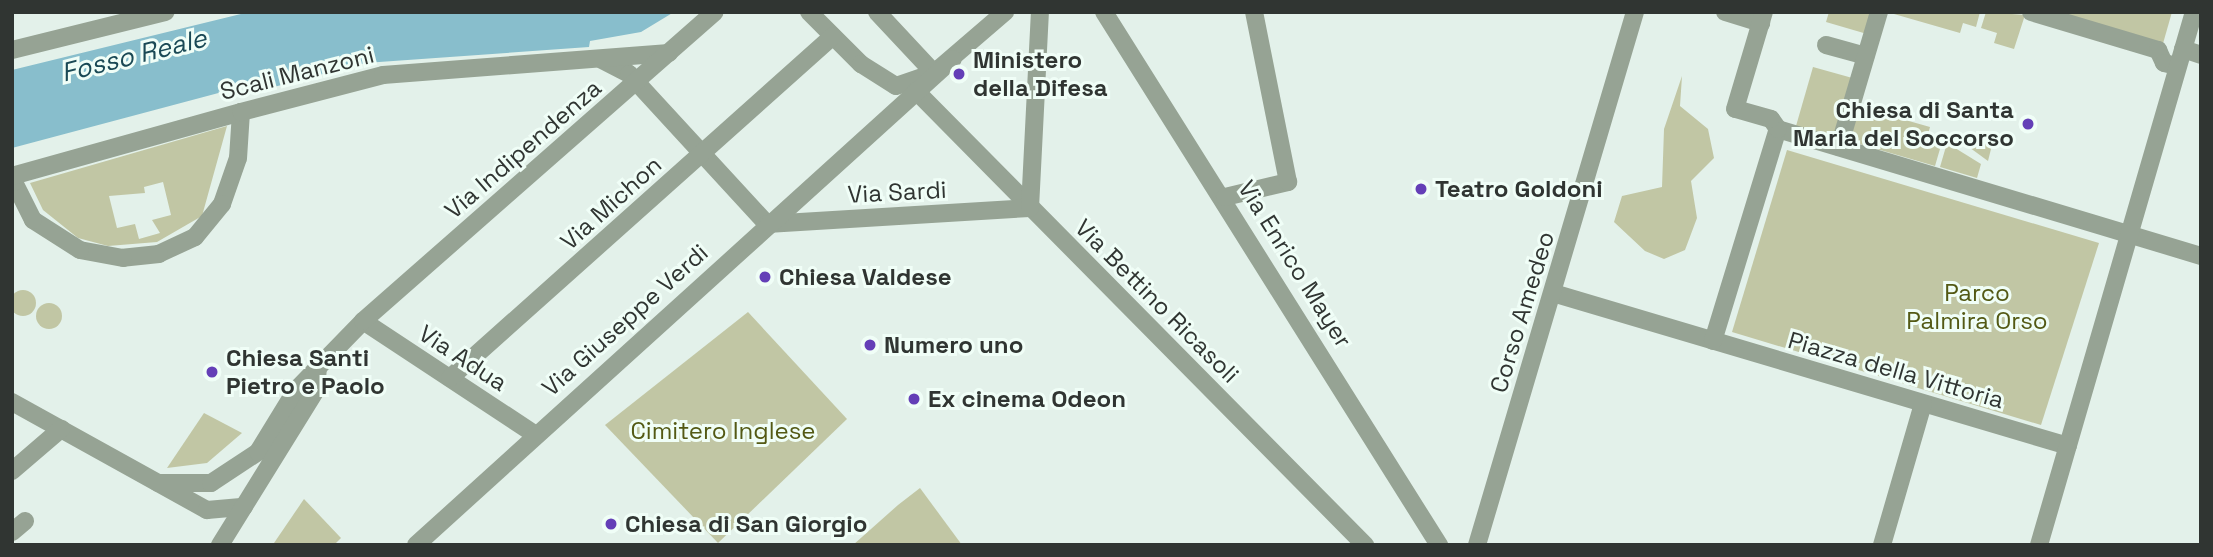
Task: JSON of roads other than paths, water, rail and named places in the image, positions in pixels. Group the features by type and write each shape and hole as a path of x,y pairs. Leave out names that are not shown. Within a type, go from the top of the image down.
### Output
{"street":[{"path":"12,50 165,12"},
{"name":"Via Indipendenza","path":"158,483 211,483 258,452 296,390 363,321 715,12"},
{"path":"809,12 833,36 895,86 934,74 1005,12"},
{"path":"877,12 934,74"},
{"path":"1030,208 1040,12"},
{"name":"Via Enrico Mayer","path":"1104,12 1225,197 1439,545"},
{"path":"1225,197 1288,182 1254,12"},
{"name":"Corso Amedeo","path":"1477,545 1635,12"},
{"path":"1725,12 1763,18 1735,109 1771,119 1778,129 2201,256"},
{"path":"1839,147 1880,12"},
{"path":"2031,12 2158,50 2164,63 2201,55"},
{"path":"2039,545 2126,234 2194,12"},
{"name":"Via Michon","path":"450,378 833,36"},
{"path":"1826,45 1866,56"},
{"name":"Scali Manzoni","path":"12,176 383,75 669,53"},
{"path":"601,60 614,62 636,83 767,224"},
{"name":"Via Giuseppe Verdi","path":"416,545 934,74"},
{"name":"Via Bettino Ricasoli","path":"916,90 1365,545"},
{"path":"12,176 33,220 62,241 99,257 159,254 195,237 222,204 238,158 241,112"},
{"path":"1713,341 1778,129"},
{"name":"Via Sardi","path":"767,224 1030,208"},
{"name":"Piazza della Vittoria","path":"1553,293 2068,446"},
{"name":"Via Adua","path":"363,321 536,435"},
{"path":"225,538 316,390 317,369"},
{"path":"12,402 206,510 244,507"},
{"path":"1882,545 1923,404"},
{"path":"12,471 61,429"}],"water":[{"name":"Fosso Reale","path":"249,12 674,12 641,32 590,41 589,47 365,63 270,88 267,80 12,148 12,70"}],"place":[{"name":"Ministero della Difesa","path":"959,74"},
{"name":"Chiesa di Santa Maria del Soccorso","path":"2028,124"},
{"name":"Teatro Goldoni","path":"1421,189"},
{"name":"Chiesa Valdese","path":"765,277"},
{"name":"Numero uno","path":"870,345"},
{"name":"Chiesa Santi Pietro e Paolo","path":"212,372"},
{"name":"Ex cinema Odeon","path":"914,399"},
{"name":"Chiesa di San Giorgio","path":"611,524"}],"park label":[{"name":"Parco Palmira Orso","path":"1977,307"},
{"name":"Cimitero Inglese","path":"723,431"}]}
